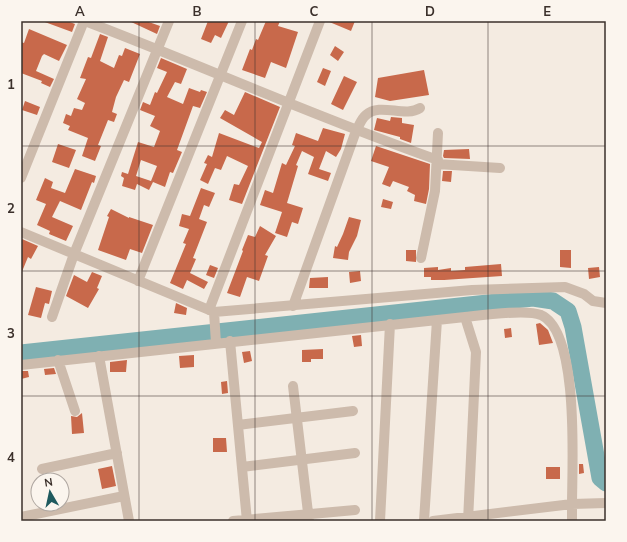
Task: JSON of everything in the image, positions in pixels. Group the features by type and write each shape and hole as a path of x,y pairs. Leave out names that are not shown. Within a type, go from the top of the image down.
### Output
{"street":[{"path":"21,178 84,21 222,74 356,131 437,162 500,168"},
{"path":"52,317 74,254 169,21"},
{"path":"138,281 242,21"},
{"path":"216,340 212,314 320,21"},
{"path":"293,306 356,131 367,114 386,110 415,112 420,108"},
{"path":"421,258 435,191 438,133"},
{"path":"21,232 212,314 472,290 565,287 584,294 593,301 606,303"},
{"path":"21,365 216,340 230,341 466,317 520,313 541,315 554,326 563,344 572,402 572,521"},
{"path":"466,317 476,352 468,519"},
{"path":"424,521 437,320"},
{"path":"380,521 390,324"},
{"path":"230,341 247,520"},
{"path":"99,356 129,521"},
{"path":"58,360 75,411"},
{"path":"293,386 309,517"},
{"path":"238,425 353,411"},
{"path":"242,467 356,453"},
{"path":"42,469 117,454"},
{"path":"21,517 124,496"},
{"path":"433,521 468,519 572,504 606,503"},
{"path":"233,521 309,517 354,510"}],"building":[{"path":"42,21 67,21 75,24 72,32"},
{"path":"129,21 146,21 160,26 157,34"},
{"path":"208,21 229,21 221,38 215,35 211,43 201,39"},
{"path":"266,21 280,21 278,26 298,32 286,68 271,62 265,78 242,70 250,49 252,50 256,39 258,40"},
{"path":"327,21 355,21 351,31"},
{"path":"29,29 67,45 59,61 44,54 42,56 36,71 54,79 50,87 41,83 42,81 21,73 21,42 24,43"},
{"path":"100,34 108,37 100,61 114,68 119,55 122,56 125,48 140,54 129,82 124,80 116,97 112,112 117,114 114,122 108,120 98,145 101,146 95,161 82,156 88,138 68,130 70,126 63,123 66,114 71,116 74,108 82,110 85,103 77,99 86,79 80,78 88,57 91,58"},
{"path":"335,46 344,52 338,61 330,55"},
{"path":"161,58 187,69 181,84 175,82 167,97 183,104 189,88 200,92 201,90 207,92 200,108 193,106 177,150 182,152 173,173 170,172 165,187 153,182 149,190 137,184 135,190 122,186 124,178 121,176 122,172 128,174 138,142 154,147 160,131 150,126 155,116 140,110 143,102 150,105 155,92 157,93 167,72 157,68","holes":["141,160 157,166 151,181 136,176"]},
{"path":"323,68 331,71 325,86 317,82"},
{"path":"424,70 429,95 390,101 375,97 378,78"},
{"path":"344,76 357,82 343,110 331,104"},
{"path":"245,92 280,107 242,204 229,200 234,184 239,185 248,166 227,156 221,170 215,168 208,184 200,180 207,164 204,163 208,155 212,157 219,133 259,148 262,142 220,118 225,110 234,115"},
{"path":"25,101 40,107 37,115 22,110"},
{"path":"391,117 402,118 402,123 414,125 411,143 400,139 400,137 374,130 377,118 390,121"},
{"path":"323,128 345,134 341,149 336,157 326,151 319,169 331,173 328,181 308,174 314,157 302,151 296,165 298,166 287,203 303,208 298,224 292,222 287,237 275,233 282,212 260,205 265,190 273,193 282,163 286,165 295,146 292,145 296,133 318,141"},
{"path":"58,144 76,150 69,168 52,162"},
{"path":"376,146 430,164 429,189 426,204 414,201 415,195 407,191 409,187 393,181 390,187 382,184 389,167 371,161"},
{"path":"469,149 470,159 444,158 443,156 444,150"},
{"path":"75,169 96,176 94,183 92,182 81,210 60,201 52,217 73,226 66,241 49,234 50,231 37,225 46,204 36,200 45,178 53,182 51,188 65,193"},
{"path":"443,171 452,171 451,182 442,181"},
{"path":"201,188 215,193 209,207 204,205 199,219 207,222 193,258 196,259 190,273 208,282 204,289 187,280 183,289 170,283 186,244 183,243 189,229 179,226 182,214 190,216"},
{"path":"383,199 393,202 391,209 381,207"},
{"path":"111,209 129,218 153,225 142,253 130,249 126,260 98,250 109,217 107,216"},
{"path":"349,217 361,220 357,236 349,252 348,260 333,258 335,246 337,247"},
{"path":"260,226 276,236 265,255 268,256 259,281 247,277 240,297 227,293 248,235 255,237"},
{"path":"22,239 38,246 31,259 28,257 21,274"},
{"path":"406,250 416,250 416,262 406,261"},
{"path":"560,250 571,250 571,268 560,267"},
{"path":"501,264 502,276 444,280 431,280 431,277 424,277 424,268 438,267 438,270 451,268 451,271 465,270 465,267"},
{"path":"210,265 218,268 214,278 206,275"},
{"path":"599,267 600,277 589,279 588,268"},
{"path":"360,271 361,281 350,283 349,272"},
{"path":"92,272 102,276 97,288 99,289 88,308 66,296 74,275 87,282"},
{"path":"328,277 328,288 309,288 310,278"},
{"path":"36,287 52,291 49,304 45,303 41,318 28,315"},
{"path":"176,303 187,308 186,315 174,313"},
{"path":"540,323 548,330 553,343 539,345 536,324"},
{"path":"511,328 512,337 505,338 504,329"},
{"path":"361,335 362,346 354,347 352,336"},
{"path":"323,349 323,359 311,359 311,362 302,362 302,350"},
{"path":"250,351 252,361 244,363 242,352"},
{"path":"194,355 194,367 180,368 179,356"},
{"path":"127,360 126,372 110,372 110,362"},
{"path":"54,368 56,374 45,375 44,369"},
{"path":"21,371 28,371 29,377 21,379"},
{"path":"227,381 228,393 222,394 221,382"},
{"path":"82,413 84,433 72,434 71,416 77,417"},
{"path":"213,438 226,438 227,452 213,452"},
{"path":"579,464 583,464 584,473 579,474"},
{"path":"112,466 116,486 102,489 98,469"},
{"path":"546,467 560,467 560,479 546,479"}],"waterway":[{"path":"21,353 533,298 553,301 568,311 573,327 600,478 606,483"}]}
